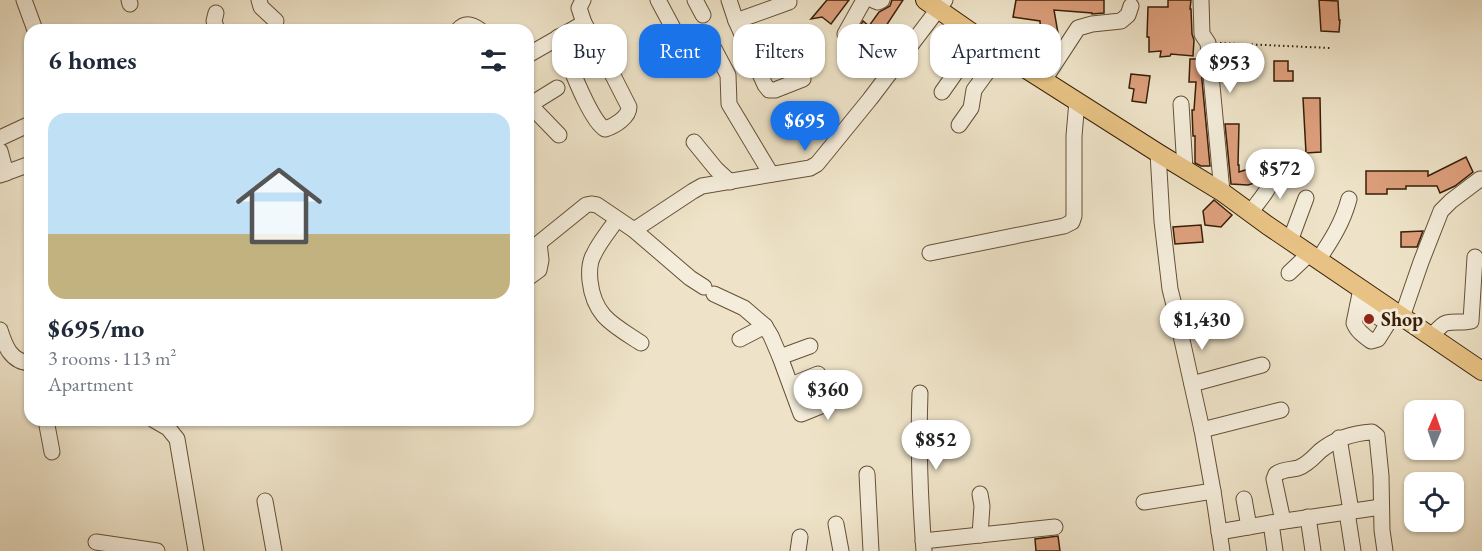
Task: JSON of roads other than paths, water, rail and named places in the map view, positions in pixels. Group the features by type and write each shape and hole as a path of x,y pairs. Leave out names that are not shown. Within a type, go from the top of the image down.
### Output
{"main road":[{"path":"936,3 962,24"},
{"path":"1041,78 1222,192 1313,257 1359,297 1431,337 1482,371"}],"street":[{"path":"24,0 33,24"},
{"path":"259,0 261,8 276,21"},
{"path":"658,0 670,24"},
{"path":"695,0 703,15"},
{"path":"729,0 737,24"},
{"path":"850,24 864,0"},
{"path":"873,0 878,2 882,0"},
{"path":"1201,0 1202,34 1208,43 1222,192"},
{"path":"736,21 789,2"},
{"path":"578,3 584,23"},
{"path":"634,230 702,186 810,168 817,164 870,99 936,3"},
{"path":"1044,80 1078,28 1120,21 1128,15 1131,6"},
{"path":"215,24 216,14"},
{"path":"534,51 552,40"},
{"path":"721,61 728,75 729,104 771,174"},
{"path":"576,78 592,115 600,126 606,129 629,112 629,107 613,78"},
{"path":"761,78 769,90 775,90 803,79"},
{"path":"942,92 952,78"},
{"path":"959,124 971,108 972,95 983,78"},
{"path":"534,103 556,88"},
{"path":"930,253 1064,226 1072,222 1077,101"},
{"path":"1181,104 1185,169"},
{"path":"534,111 559,135"},
{"path":"0,138 24,127"},
{"path":"694,142 716,170 730,182"},
{"path":"0,151 3,173 24,166"},
{"path":"1158,153 1161,220 1170,289 1202,430 1222,551"},
{"path":"1250,213 1272,182 1274,172"},
{"path":"1359,297 1354,320 1356,327 1371,341 1378,339 1395,317 1421,262 1441,211 1480,179"},
{"path":"1290,241 1306,198"},
{"path":"1289,273 1313,257 1335,234 1345,214 1349,199"},
{"path":"534,274 539,270 541,260 534,242 586,206 591,204 597,206 634,230 690,278 709,291 744,308 765,326 780,357 801,414 843,398"},
{"path":"617,219 593,254 589,268 591,291 598,310 610,322 641,343"},
{"path":"1431,337 1443,324 1471,321 1475,257"},
{"path":"740,339 765,326"},
{"path":"0,330 14,358 24,362"},
{"path":"780,357 810,346"},
{"path":"1192,384 1262,365"},
{"path":"790,385 818,374"},
{"path":"920,393 919,465 924,546 980,535 1055,527"},
{"path":"1202,430 1281,410"},
{"path":"47,426 52,452"},
{"path":"164,426 177,439 196,551"},
{"path":"1275,551 1277,522 1274,479 1276,474 1281,470 1299,468 1339,438 1372,432 1377,436 1382,476 1382,530 1385,551"},
{"path":"1339,438 1353,551"},
{"path":"867,474 871,551"},
{"path":"1144,502 1213,491"},
{"path":"980,494 982,506 980,535"},
{"path":"1244,499 1249,527"},
{"path":"265,501 274,551"},
{"path":"1219,532 1382,507"},
{"path":"1308,518 1313,551"},
{"path":"836,524 841,551"},
{"path":"96,542 157,551"}],"place":[{"name":"Shop","path":"1369,319"}]}
